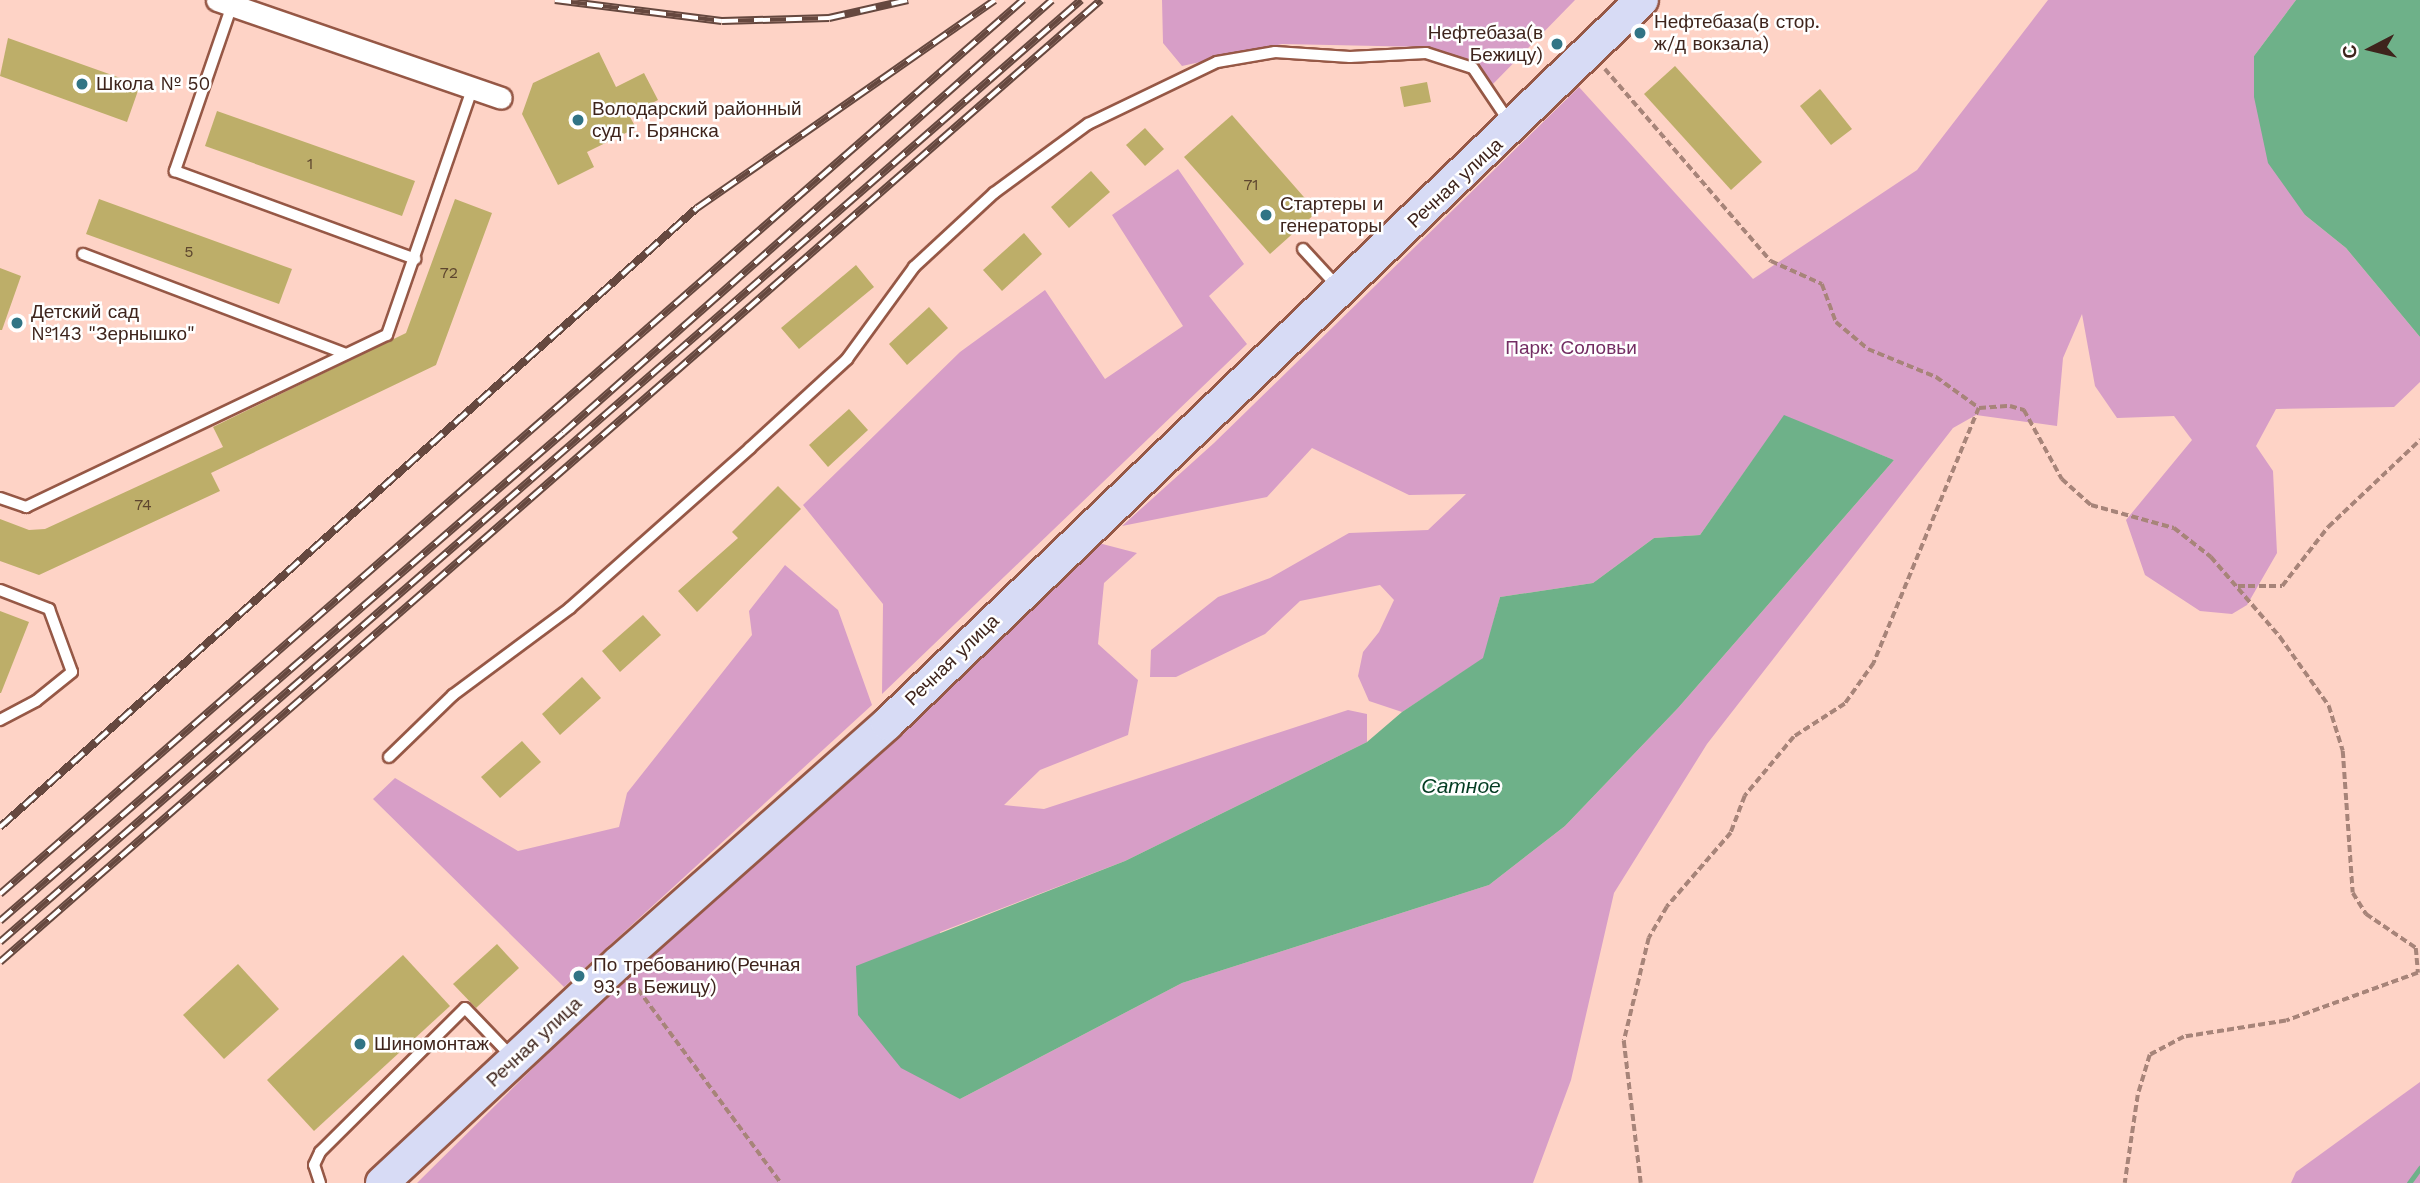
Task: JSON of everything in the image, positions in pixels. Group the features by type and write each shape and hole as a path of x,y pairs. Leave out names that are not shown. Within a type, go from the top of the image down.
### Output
{"main road":[{"name":"Речная улица","path":"382,1183 619,962 887,724 1340,289 1514,128 1642,0"}],"street":[{"path":"224,3 501,98"}],"lane":[{"path":"224,3 175,171 415,259"},
{"name":"Речная улица","path":"389,757 453,695 570,608 750,448 847,359 914,267 994,194 1088,124 1217,62 1275,52 1350,57 1426,53 1473,68 1514,128"},
{"path":"0,498 26,507 387,335 472,89"},
{"path":"1303,249 1340,289"},
{"path":"83,254 346,354"},
{"path":"0,590 50,609 72,672 36,701 0,720"},
{"path":"320,1183 314,1165 320,1152 464,1008 515,1060"}],"path":[{"path":"1590,52 1771,261 1822,284 1836,322 1868,349 1936,377 1979,408 2011,406 2024,410 2062,480 2091,505 2174,528 2211,556 2238,586 2329,706 2343,751 2353,892 2366,915 2418,948 2418,973 2286,1021 2184,1037 2150,1055 2138,1095 2125,1183"},
{"path":"1641,1183 1624,1041 1650,938 1667,907 1731,833 1745,796 1794,737 1845,704 1874,663 1979,408"},
{"path":"2238,586 2282,586 2328,527 2420,440"},
{"path":"619,962 698,1076 781,1183"}],"green space":[{"path":"1162,0 1575,0 1492,85 1476,66 1426,47 1282,44 1182,66 1163,43"},
{"name":"Парк: Соловьи","path":"2048,0 2296,0 2254,56 2305,215 2346,248 2420,337 2420,382 2394,407 2276,409 2256,446 2273,471 2277,553 2247,605 2232,614 2200,611 2145,575 2126,520 2192,440 2174,416 2117,418 2095,386 2082,314 2063,358 2057,426 1976,415 1953,428 1707,744 1614,893 1571,1080 1533,1183 417,1183 627,975 1087,540 1137,553 1104,583 1098,644 1138,680 1128,735 1040,770 1004,805 1044,809 1348,710 1367,714 1367,742 1125,861 940,932 960,1099 1182,983 1489,885 1565,826 1678,708 1894,460 1784,416 1700,535 1654,538 1593,583 1500,597 1484,658 1402,712 1369,701 1358,676 1363,652 1379,632 1394,600 1380,585 1300,601 1265,634 1176,677 1150,677 1151,650 1218,597 1270,578 1349,533 1428,530 1466,494 1409,495 1312,448 1267,497 1122,526 1214,443 1579,87 1753,279 1917,170"},
{"path":"1178,169 1244,264 1209,296 1247,344 882,694 883,604 803,505 960,352 1045,290 1105,379 1183,326 1112,215"},
{"path":"785,565 838,610 872,705 564,987 373,799 395,778 518,851 619,827 627,793 752,635 749,611"},
{"path":"2420,1082 2420,1183 2291,1183 2296,1172"}],"water":[{"path":"2296,0 2420,0 2420,337 2346,248 2305,215 2268,163 2254,97 2254,56"},
{"name":"Сатное","path":"1784,415 1894,460 1678,708 1565,826 1489,885 1182,983 960,1099 901,1068 858,1015 856,966 1125,861 1367,742 1402,712 1483,658 1500,597 1593,583 1654,538 1700,535"}],"building":[{"path":"8,38 140,85 127,122 0,76"},
{"name":"Володарский районный суд г. Брянска","path":"599,52 616,87 644,73 658,100 629,115 636,128 587,152 594,167 558,185 522,114 533,83"},
{"path":"1675,66 1762,162 1731,190 1644,94"},
{"path":"1427,82 1431,102 1404,107 1400,87"},
{"path":"1820,89 1852,129 1831,145 1800,106"},
{"path":"217,111 415,181 402,216 205,146"},
{"path":"1232,115 1317,212 1270,254 1184,157"},
{"path":"1145,128 1164,149 1145,166 1126,145"},
{"path":"1091,171 1110,192 1069,228 1051,207"},
{"path":"99,199 292,269 279,304 86,234"},
{"path":"455,199 492,213 436,365 211,473 220,491 39,575 0,561 0,519 29,530 45,529 223,447 213,427 406,333"},
{"path":"1024,233 1042,254 1002,291 983,270"},
{"path":"856,265 874,287 799,349 781,328"},
{"path":"0,268 21,276 2,330 0,330"},
{"path":"929,307 948,328 907,365 889,344"},
{"path":"849,409 868,430 828,467 809,445"},
{"path":"778,486 801,509 697,612 678,591 738,538 732,532"},
{"path":"0,611 29,622 1,693 0,693"},
{"path":"643,615 661,635 620,672 602,651"},
{"path":"582,677 601,698 560,735 542,714"},
{"path":"522,741 541,762 500,798 481,777"},
{"path":"497,944 519,968 476,1008 453,984"},
{"path":"403,955 450,1006 314,1131 267,1080"},
{"path":"238,964 279,1009 224,1059 183,1015"}],"waterway":[{"path":"2409,1183 2420,1168"}],"railway":[{"path":"555,0 722,21 829,18 908,0"},
{"path":"0,827 697,208 995,0"},
{"path":"0,894 1023,0"},
{"path":"0,921 563,433 1052,0"},
{"path":"0,942 1081,0"},
{"path":"0,962 1101,0"}],"place":[{"name":"Нефтебаза(в стор. ж/д вокзала)","path":"1640,33"},
{"name":"Нефтебаза(в Бежицу)","path":"1557,44"},
{"name":"Школа № 50","path":"82,84"},
{"name":"Володарский районный суд г. Брянска","path":"578,120"},
{"name":"Стартеры и генераторы","path":"1266,215"},
{"name":"Детский сад №143 \"Зернышко\"","path":"17,323"},
{"name":"По требованию(Речная 93, в Бежицу)","path":"579,976"},
{"name":"Шиномонтаж","path":"360,1044"}]}
